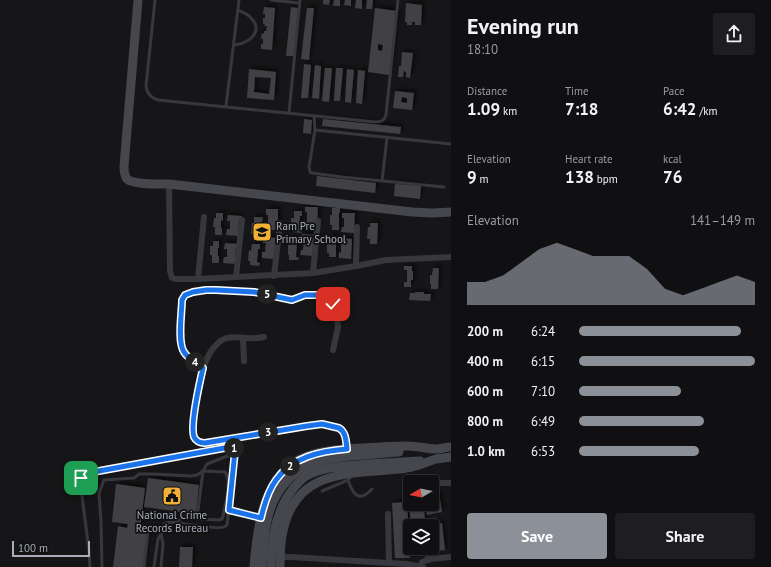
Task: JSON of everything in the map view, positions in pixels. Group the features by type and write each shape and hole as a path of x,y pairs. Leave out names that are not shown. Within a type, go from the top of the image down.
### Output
{"street":[{"path":"138,0 124,166 124,173 132,182 169,184 432,214 451,212"},
{"path":"169,184 171,275 172,278 175,279 274,276 314,273 392,259 451,257"},
{"path":"198,279 204,217"},
{"path":"236,277 242,220"},
{"path":"314,273 318,222"},
{"path":"274,276 280,223"},
{"path":"356,266 357,227"},
{"path":"203,368 185,354 180,335 183,298 187,294 200,291 216,290 254,292 292,300 305,295 325,296 333,304 337,319 338,327 334,350"},
{"path":"264,337 229,337 220,341 210,353 203,368 193,422 194,437 199,442 205,443 322,424 331,425 342,429 347,449"},
{"path":"243,338 244,361"},
{"path":"254,567 256,546 264,505 276,480 291,465 307,456 347,449 410,446 435,449"},
{"path":"262,567 267,521 271,508 282,486 290,477 301,469 331,458 451,447"},
{"path":"280,567 283,530 288,516 294,504 306,489 318,481 338,475 351,477 409,468 451,457"},
{"path":"271,567 272,542 279,513 293,488 305,477 317,471 334,467 436,460"},
{"path":"439,483 451,483"},
{"path":"388,514 389,562"},
{"path":"428,555 428,560"},
{"path":"280,557 389,562 421,567 422,562 451,557"}],"lane":[{"path":"155,0 146,86 150,97 158,100 375,122 381,121 385,118 398,0"},
{"path":"226,106 239,0"},
{"path":"271,0 299,2 289,113"},
{"path":"234,45 250,40 255,32 256,26 249,15 238,10"},
{"path":"314,116 315,130 309,167 310,172 342,177 444,187"},
{"path":"315,130 451,144"},
{"path":"382,181 387,138"},
{"path":"90,567 80,480 83,475 230,447 234,448 235,453 226,525 223,528 174,522 165,523 157,542 154,567"},
{"path":"197,518 203,471 207,464 235,453"},
{"path":"102,567 102,522 99,493 104,480 134,478 139,474 191,476 197,475 203,471 225,472 228,476 228,489 222,519 184,517 174,522"},
{"path":"322,491 351,477 352,492 356,495 361,496 367,494 372,489"},
{"path":"229,510 261,518"},
{"path":"144,567 148,532 149,530 153,529 162,529"},
{"path":"161,534 163,544 161,567"}],"building":[{"path":"323,0 330,0 329,5 323,4"},
{"path":"334,0 340,0 340,6 333,6"},
{"path":"345,0 351,0 351,6 344,5"},
{"path":"356,0 362,0 362,9 355,8"},
{"path":"367,0 373,0 372,9 366,9"},
{"path":"406,3 422,5 421,25 415,25 415,22 412,22 412,25 407,25 407,22 405,22"},
{"path":"264,7 275,8 272,50 261,49 261,44 263,44 263,39 261,39 262,33 264,34 267,26 264,26 265,24 263,24 263,18 265,18 265,14 263,14"},
{"path":"291,7 298,8 294,56 286,56"},
{"path":"307,8 314,8 309,60 301,59"},
{"path":"375,8 397,11 389,75 368,72","holes":["378,44 383,45 382,51 378,50"]},
{"path":"402,52 413,53 410,78 406,77 406,72 404,71 403,77 398,77 399,66 401,66"},
{"path":"304,64 311,65 308,98 301,98"},
{"path":"315,65 321,66 319,99 312,98"},
{"path":"325,68 332,68 329,102 322,101"},
{"path":"336,68 343,68 340,101 334,101"},
{"path":"249,69 276,72 274,100 247,98","holes":["255,77 271,78 269,94 254,92"]},
{"path":"347,69 354,70 351,103 345,102"},
{"path":"358,70 365,71 362,104 356,103"},
{"path":"395,91 414,93 412,110 393,108","holes":["402,97 407,98 407,103 401,102"]},
{"path":"304,119 312,120 311,134 303,133"},
{"path":"323,119 401,127 400,134 322,126"},
{"path":"317,176 376,183 375,193 316,186"},
{"path":"395,184 421,186 420,199 394,196"},
{"path":"305,207 318,207 317,227 305,227 307,212 305,212"},
{"path":"332,208 340,208 339,230 332,230 332,225 330,225"},
{"path":"266,209 278,209 278,230 265,230 265,224 268,224"},
{"path":"294,211 302,211 299,230 302,230 302,233 292,232 293,228 291,228 291,218 294,218"},
{"path":"216,213 223,213 223,221 221,220 222,235 215,235 215,227 213,227"},
{"path":"342,213 355,213 354,233 341,232 342,227 344,227 344,218 342,218"},
{"path":"228,215 242,216 241,220 239,219 238,229 240,236 226,235 227,229 230,229 230,221 227,221"},
{"path":"254,217 263,217 262,222 260,222 259,235 262,235 262,239 253,238 253,234 251,234"},
{"path":"370,223 378,223 377,244 370,244 370,239 367,239 368,227 370,227"},
{"path":"302,234 316,235 314,256 300,255 301,250 303,250 304,236 301,236"},
{"path":"330,236 338,236 338,240 336,240 336,257 329,257 329,253 327,253 327,242 330,242"},
{"path":"264,237 276,238 274,259 262,258 262,252 265,252 266,243 263,243"},
{"path":"291,238 299,239 299,243 297,243 296,257 299,257 298,260 289,260 288,245 291,245"},
{"path":"340,238 352,239 351,259 339,258 339,252 341,253 341,244 339,244"},
{"path":"213,241 219,241 219,263 212,263 210,246 213,246"},
{"path":"225,243 239,244 238,248 236,247 235,257 237,264 223,263 224,257 227,257 227,249 224,249"},
{"path":"252,244 260,244 257,262 260,263 259,266 250,265 250,261 248,261 249,250 251,251"},
{"path":"404,266 412,266 413,280 411,280 411,287 404,287 404,282 407,282 407,270 404,270"},
{"path":"433,268 439,268 438,289 431,289 430,275 432,275"},
{"path":"415,292 431,294 430,301 409,300 410,293"},
{"name":"National Crime Records Bureau","path":"148,478 199,485 196,514 144,507"},
{"path":"116,484 145,488 140,530 147,531 143,567 113,567 118,526 127,528 128,524 112,522"},
{"path":"439,493 442,512 427,515 426,511 439,511"},
{"path":"403,502 403,511 407,511 408,519 403,519 403,555 410,555 410,558 395,558 392,503"},
{"path":"410,511 424,511 425,519 410,519"},
{"path":"439,523 442,523 445,550 439,551"},
{"path":"180,547 193,547 192,567 179,567"}],"place":[{"name":"Ram Pre Primary School","path":"262,232"},
{"name":"National Crime Records Bureau","path":"172,496"}],"route":[{"path":"81,478 83,475 88,473 230,447 234,448 235,451 229,510 261,518 264,505 270,492 276,480 283,472 291,465 307,456 338,449 347,449 344,431 331,425 315,424 205,443 196,440 193,433 193,422 203,368 187,356 183,351 180,335 182,300 185,295 193,292 216,290 254,292 292,300 305,295 322,295 327,297 333,304"}]}
